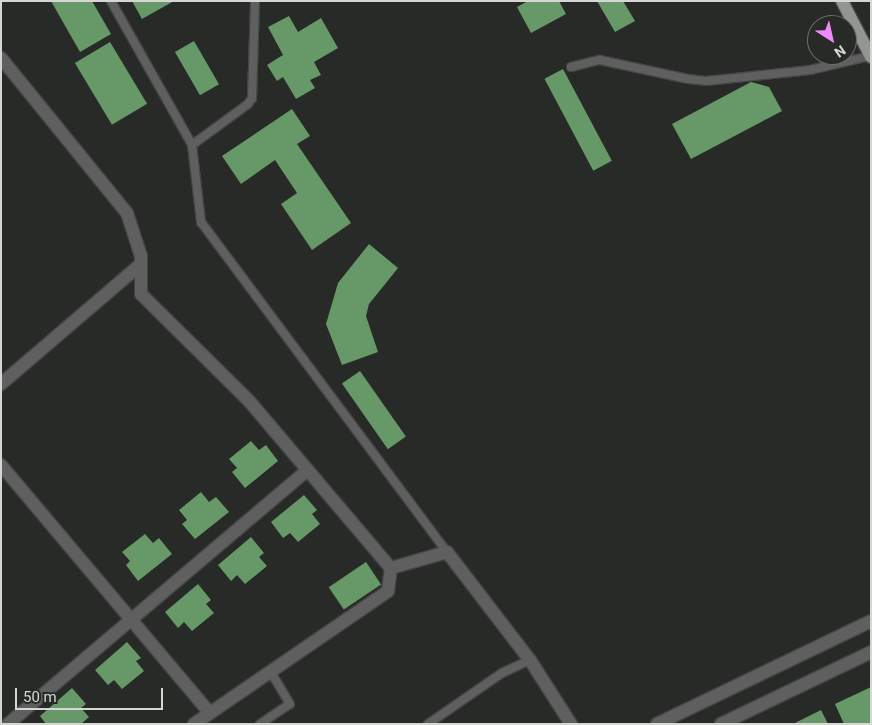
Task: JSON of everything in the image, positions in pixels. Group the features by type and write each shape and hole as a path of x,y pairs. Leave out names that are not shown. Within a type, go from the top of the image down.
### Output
{"main road":[{"path":"842,1 870,57"}],"street":[{"path":"1,58 127,213 141,256 141,294 250,402 391,568 388,591 194,724"},
{"path":"1,384 141,264"},
{"path":"1,465 210,713"},
{"path":"8,724 308,470"},
{"path":"391,568 447,552 530,660 571,724"},
{"path":"657,724 871,621"},
{"path":"722,724 871,652"}],"lane":[{"path":"111,1 192,145 201,222 447,552"},
{"path":"192,145 248,104 252,98 255,1"},
{"path":"572,66 600,60 688,79 706,81 810,70 870,57"},
{"path":"428,724 502,673 530,660"},
{"path":"260,724 290,704 270,671"}],"building":[{"path":"51,1 92,1 111,34 80,52"},
{"path":"132,1 174,1 142,19"},
{"path":"528,1 559,1 566,14 531,33 517,7"},
{"path":"597,1 623,1 635,21 615,32"},
{"path":"289,16 298,32 321,18 338,48 314,62 321,75 310,80 315,88 296,99 283,77 277,81 267,65 283,55 268,27"},
{"path":"194,41 219,84 200,95 175,52"},
{"path":"110,42 147,104 112,125 75,63"},
{"path":"563,69 612,161 593,171 544,79"},
{"path":"751,82 769,87 782,111 691,159 672,124"},
{"path":"292,109 310,136 297,144 351,223 312,250 281,204 297,193 275,160 241,184 222,156"},
{"path":"369,244 398,268 369,304 366,316 378,352 342,365 326,324 338,283"},
{"path":"360,371 406,437 388,449 342,384"},
{"path":"251,441 259,450 266,445 278,461 245,488 232,472 237,468 229,459"},
{"path":"201,492 209,502 216,497 229,512 195,539 182,524 187,520 179,510"},
{"path":"304,495 317,510 312,514 320,524 298,542 290,533 283,538 271,522"},
{"path":"145,534 153,543 159,538 172,554 138,581 126,565 130,561 122,552"},
{"path":"251,537 264,553 259,557 267,566 245,584 237,575 231,581 218,565"},
{"path":"366,562 381,584 344,610 329,587"},
{"path":"198,584 211,600 206,604 214,613 192,631 184,622 178,628 165,612"},
{"path":"127,642 141,658 136,661 144,671 122,689 114,680 108,685 95,670"},
{"path":"871,687 871,724 844,724 835,704"},
{"path":"72,688 86,704 81,708 89,717 81,724 46,724 40,716"},
{"path":"821,710 828,724 793,724"}]}
